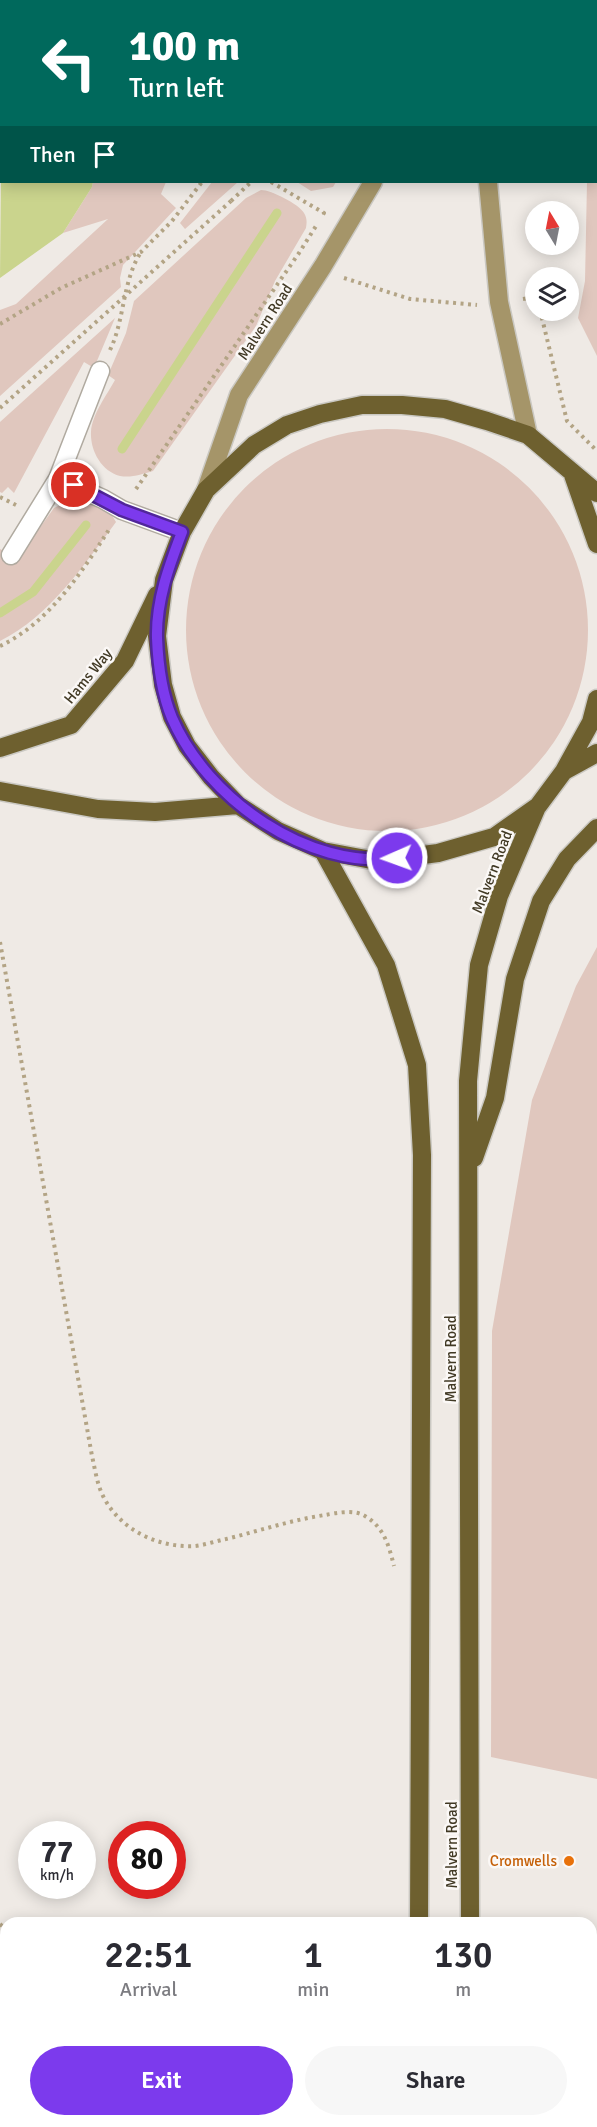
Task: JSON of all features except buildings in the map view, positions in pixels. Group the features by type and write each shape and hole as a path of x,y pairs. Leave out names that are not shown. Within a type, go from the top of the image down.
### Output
{"highway":[{"path":"597,493 528,435 445,409 402,405 362,405 320,414 287,426 254,445 206,490 182,532 164,580 157,636 163,685 172,717 187,746 211,777 238,805 278,831 323,851 377,861 438,853 494,837 538,806 564,771 591,722 597,699"},
{"path":"572,470 597,544"},
{"name":"Hams Way","path":"0,748 71,725 125,661 164,580"},
{"path":"564,771 597,753"},
{"path":"0,791 98,809 155,812 238,805"},
{"name":"Malvern Road","path":"470,1917 468,1081 479,965 499,896 538,806"},
{"path":"469,1171 495,1098 515,979 541,901 567,859 597,828"},
{"name":"Malvern Road","path":"323,851 386,965 417,1065 422,1155 419,1917"}],"main road":[{"name":"Malvern Road","path":"206,490 239,395 323,266 372,183"},
{"path":"488,183 499,302 528,435"}],"lane":[{"path":"11,555 58,479 100,371"},
{"path":"58,479 122,510 182,532"}],"path":[{"path":"100,371 115,340 128,277 133,264 141,252 172,221 201,183"},
{"path":"0,408 250,183"},
{"path":"0,646 44,614 76,580 324,213 274,183"},
{"path":"0,324 61,288 141,252"},
{"path":"348,280 410,299 472,305"},
{"path":"543,321 567,421 597,451"},
{"path":"0,942 92,1456 102,1494 112,1512 131,1528 151,1539 176,1546 197,1546 309,1517 342,1512 364,1514 382,1530 389,1546 394,1568"}],"shaded area":[{"path":"1,183 93,183 63,233 0,278"},
{"path":"93,183 166,183 161,194 176,208 123,265 120,278 121,287 0,396 0,310 16,304 108,219 63,233"},
{"path":"211,183 237,183 185,229 180,223"},
{"path":"299,183 335,183 333,187 311,191"},
{"path":"587,183 597,183 597,356 579,320 585,281"},
{"path":"261,190 278,195 297,206 304,213 307,224 275,281 256,326 153,471 120,476 107,470 98,459 92,446 92,425 115,380 108,375 126,333 134,301 246,198"},
{"path":"115,318 94,368 84,362 14,493 8,487 2,493 0,492 0,422"},
{"path":"387,429 445,437 482,452 515,474 543,502 565,535 580,572 588,630 580,688 565,725 543,758 515,786 482,808 445,823 387,831 329,823 292,808 259,786 231,758 209,725 194,688 186,630 194,572 209,535 231,502 259,474 292,452 329,437"},
{"path":"78,501 100,506 116,522 50,604 35,618 0,641 0,549 18,558 54,508 64,503"},
{"path":"597,947 597,1779 491,1757 492,1331 532,1100 576,986"}],"waterway":[{"path":"122,449 277,213"},
{"path":"0,613 33,592 86,525"}],"place":[{"name":"Cromwells","path":"569,1861"}],"route":[{"path":"74,485 122,510 182,532 164,580 157,636 163,685 172,717 187,746 211,777 238,805 293,838 323,851 377,861 397,858"}]}
